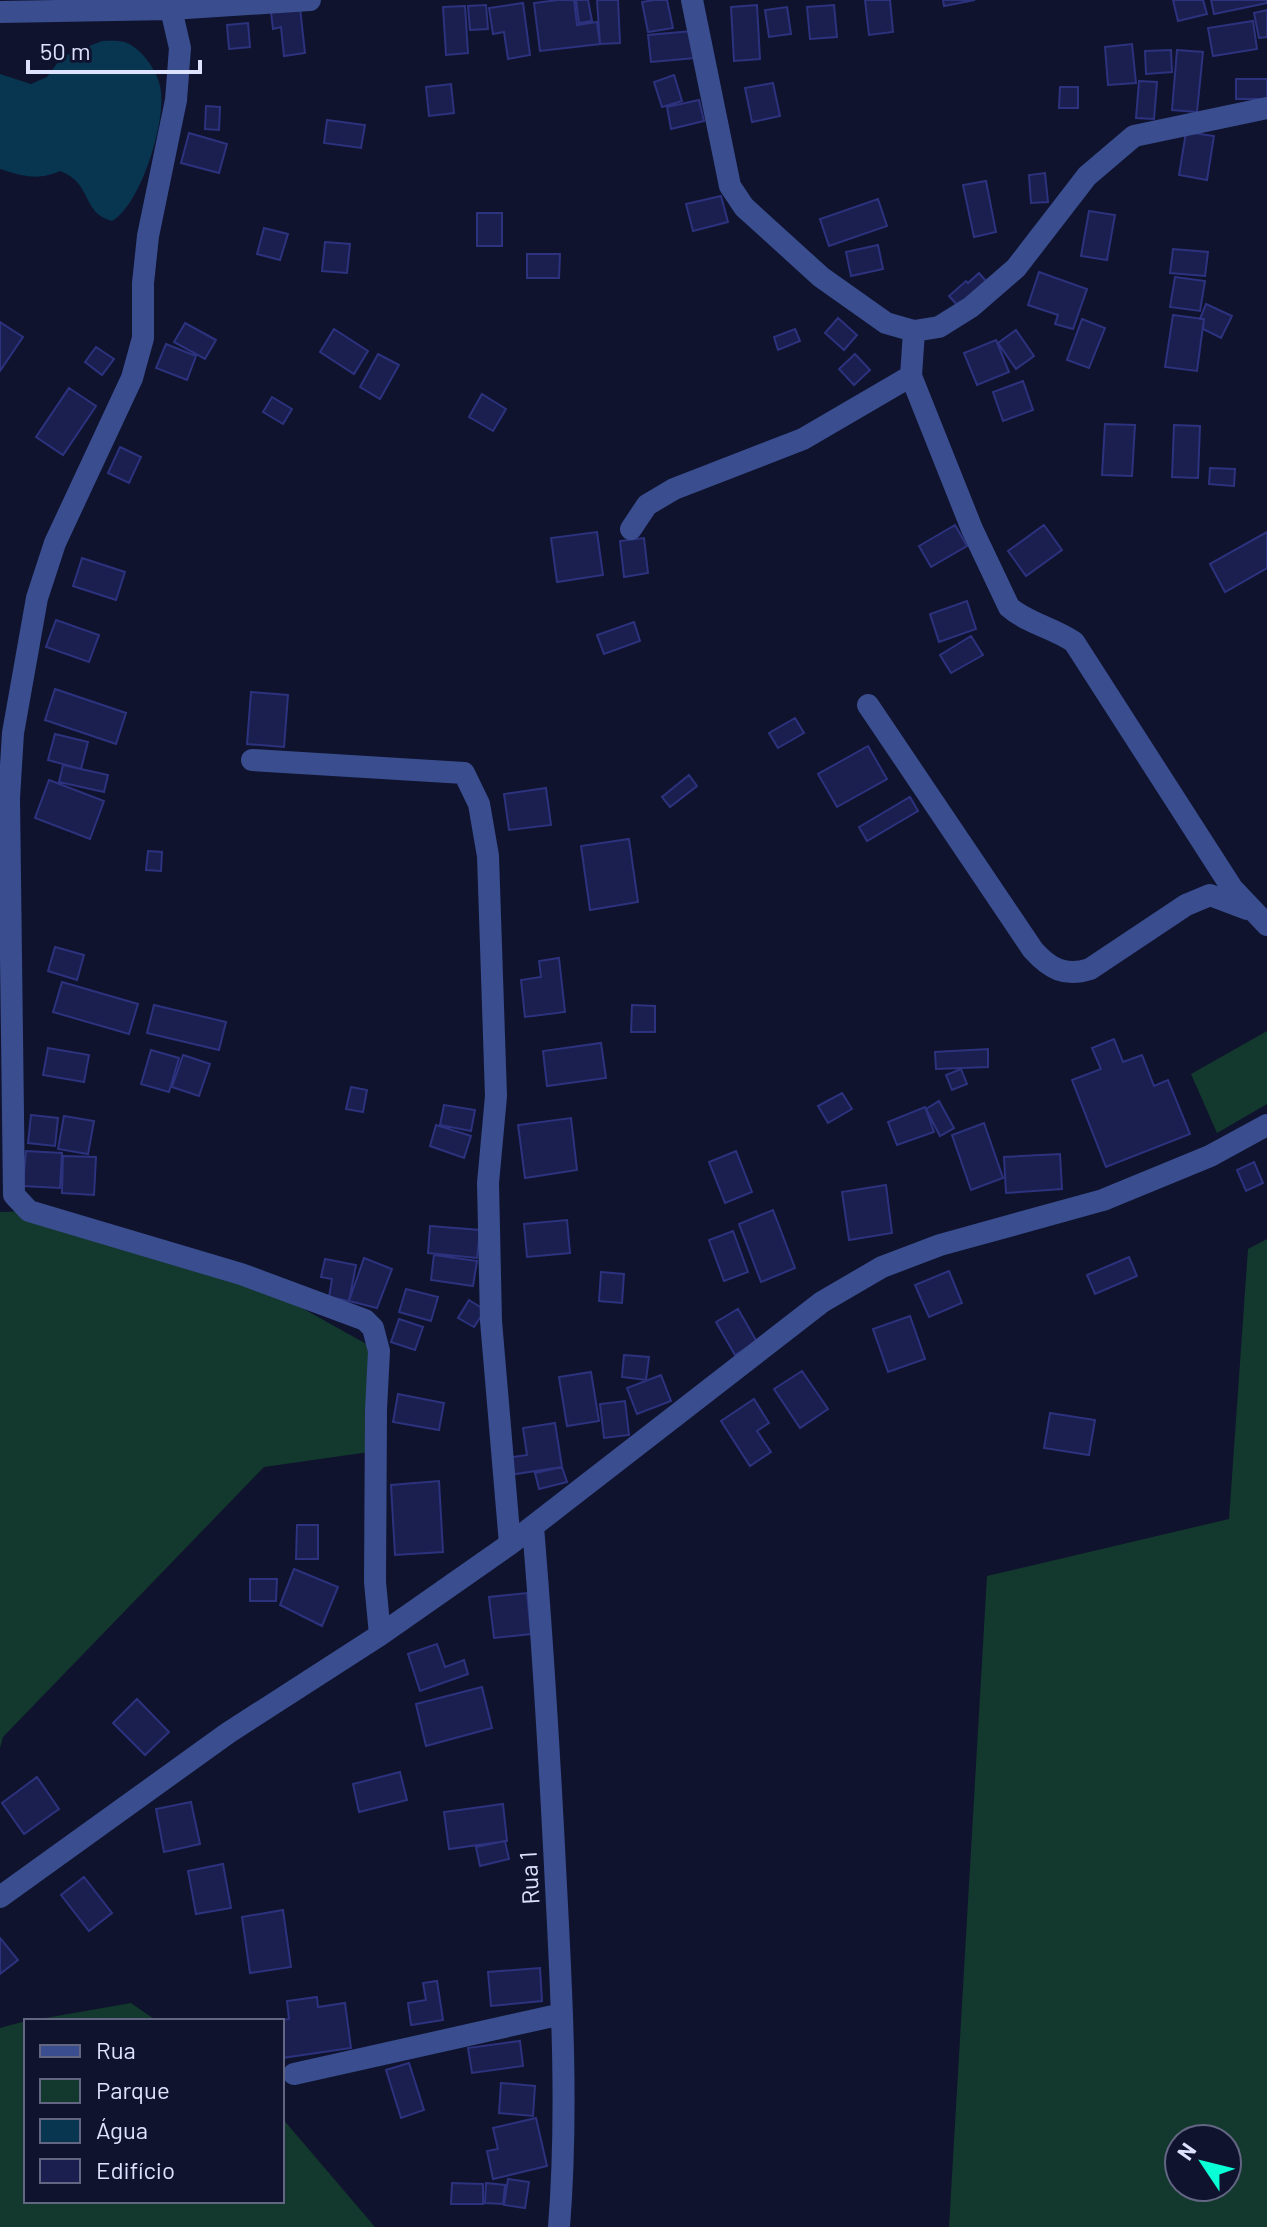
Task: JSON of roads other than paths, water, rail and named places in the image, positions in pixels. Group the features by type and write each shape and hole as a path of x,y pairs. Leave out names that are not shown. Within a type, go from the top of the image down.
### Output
{"street":[{"path":"0,12 171,9 308,0"},
{"path":"692,0 730,186 737,197 769,231 821,277 886,323 914,331 939,327 971,307 1016,268 1087,176 1134,136 1267,108"},
{"path":"171,9 180,48 176,100 148,236 143,283 143,338 132,378 55,543 37,598 13,733 9,798 14,1195 29,1211 241,1274 365,1320 373,1328 379,1351 375,1582 380,1635"},
{"path":"914,331 911,376 972,529 1009,607 1018,615 1057,630 1074,642 1232,888 1260,918"},
{"path":"631,529 647,505 674,489 803,439 911,376"},
{"path":"868,705 1033,950 1047,965 1063,972 1077,973 1090,969 1186,905 1210,895 1226,899 1260,918"},
{"path":"252,760 464,773 479,804 488,856 494,979 496,1096 488,1183 491,1321 510,1544"},
{"path":"0,1897 228,1733 380,1635 510,1544 822,1302 882,1267 940,1245 1103,1200 1210,1156 1267,1125"},
{"name":"Rua 1","path":"533,1527 545,1668 562,2014 563,2171 559,2227"},
{"path":"294,2074 562,2014"}],"water":[{"path":"102,41 127,43 143,55 158,80 161,100 156,139 142,180 123,212 112,221 95,212 78,183 60,171 30,176 0,169 0,74 31,84 47,77 62,57"}]}
